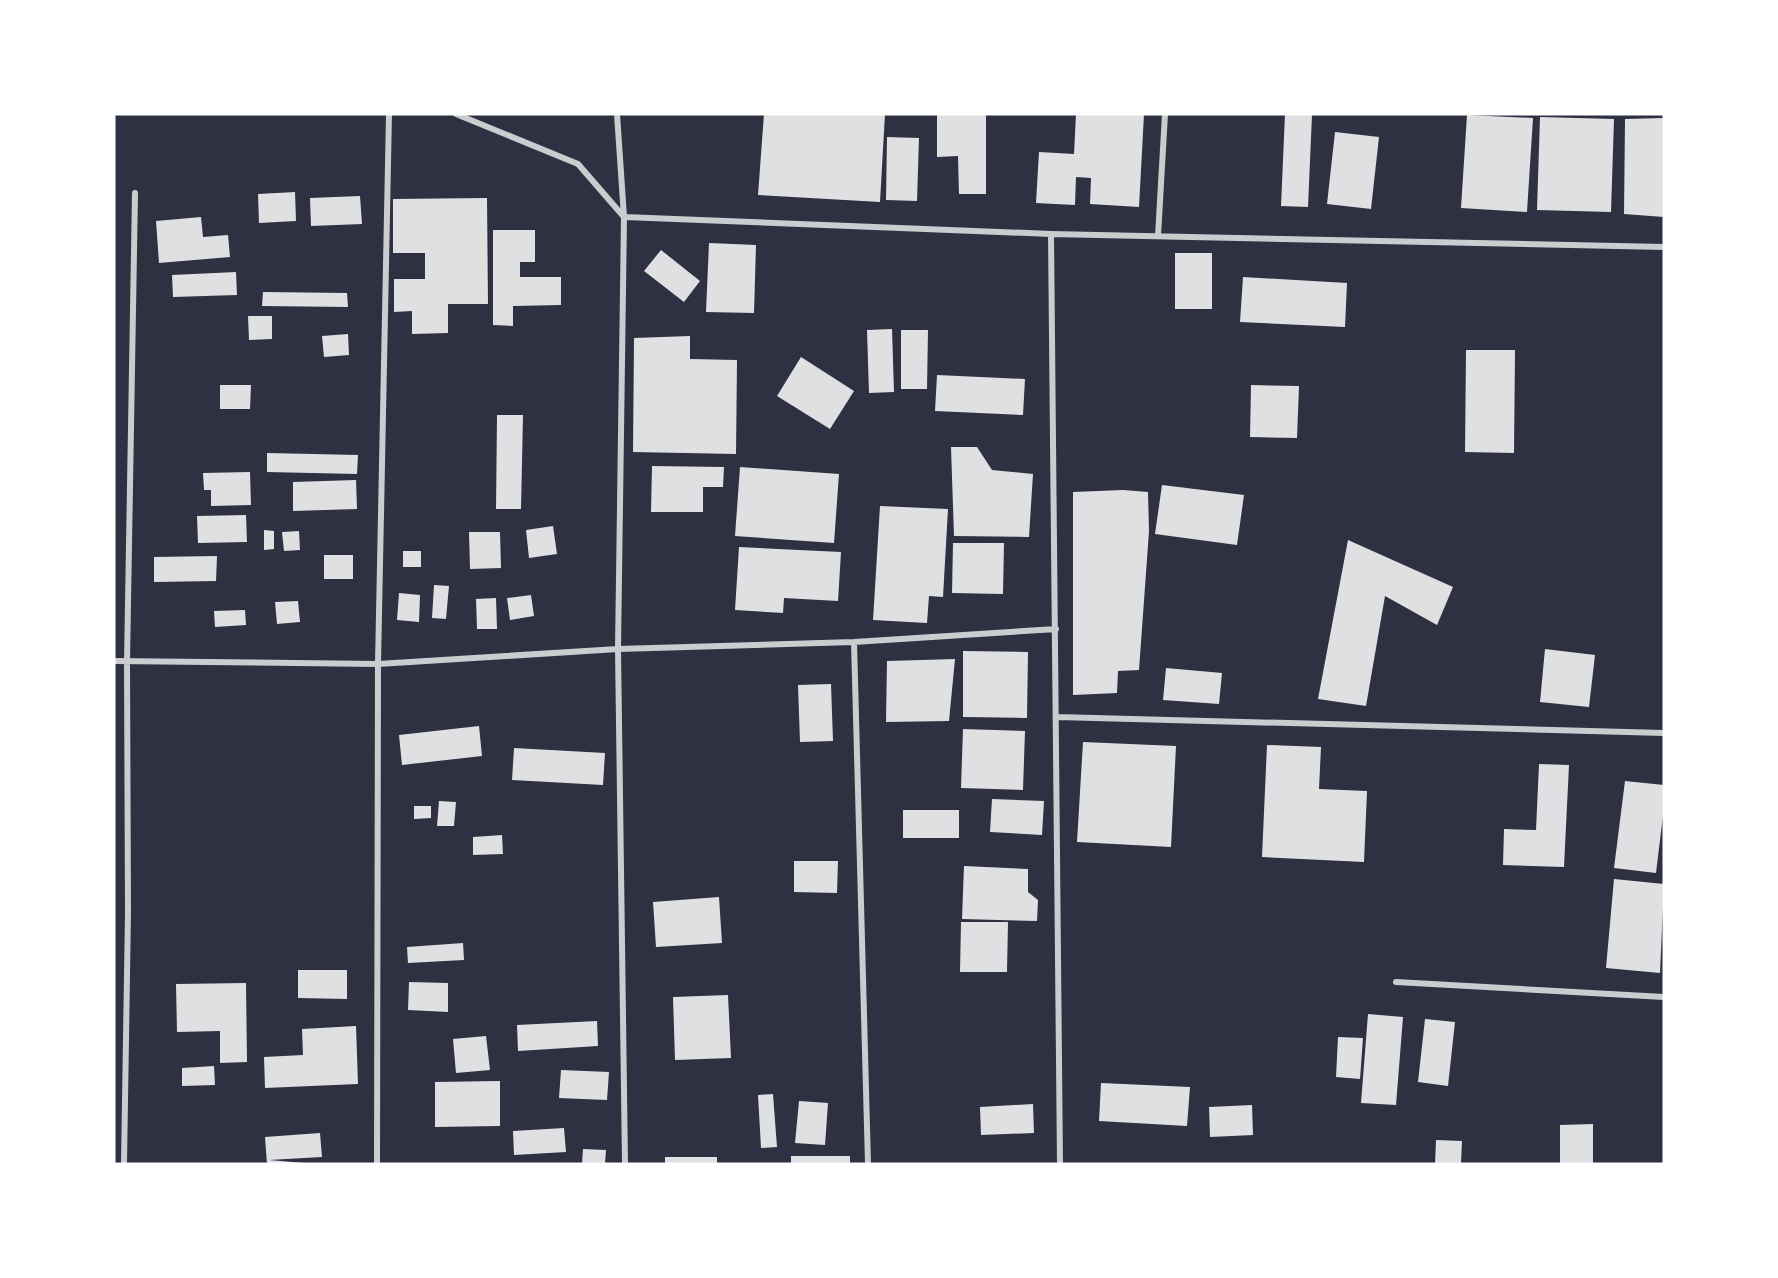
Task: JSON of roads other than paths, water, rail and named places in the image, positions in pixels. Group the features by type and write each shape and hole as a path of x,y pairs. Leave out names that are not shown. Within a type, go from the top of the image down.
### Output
{"street":[{"path":"377,1164 378,664 389,114"},
{"path":"456,114 578,164 624,217 1051,234 1664,247"},
{"path":"617,114 624,217 618,649 625,1164"},
{"path":"1158,236 1165,114"},
{"path":"124,1164 128,912 127,662 135,193"},
{"path":"1051,234 1060,1164"},
{"path":"114,661 378,664 618,649 854,642 1056,629"},
{"path":"854,642 868,1164"},
{"path":"1057,717 1664,734"},
{"path":"1396,982 1664,997"}]}
